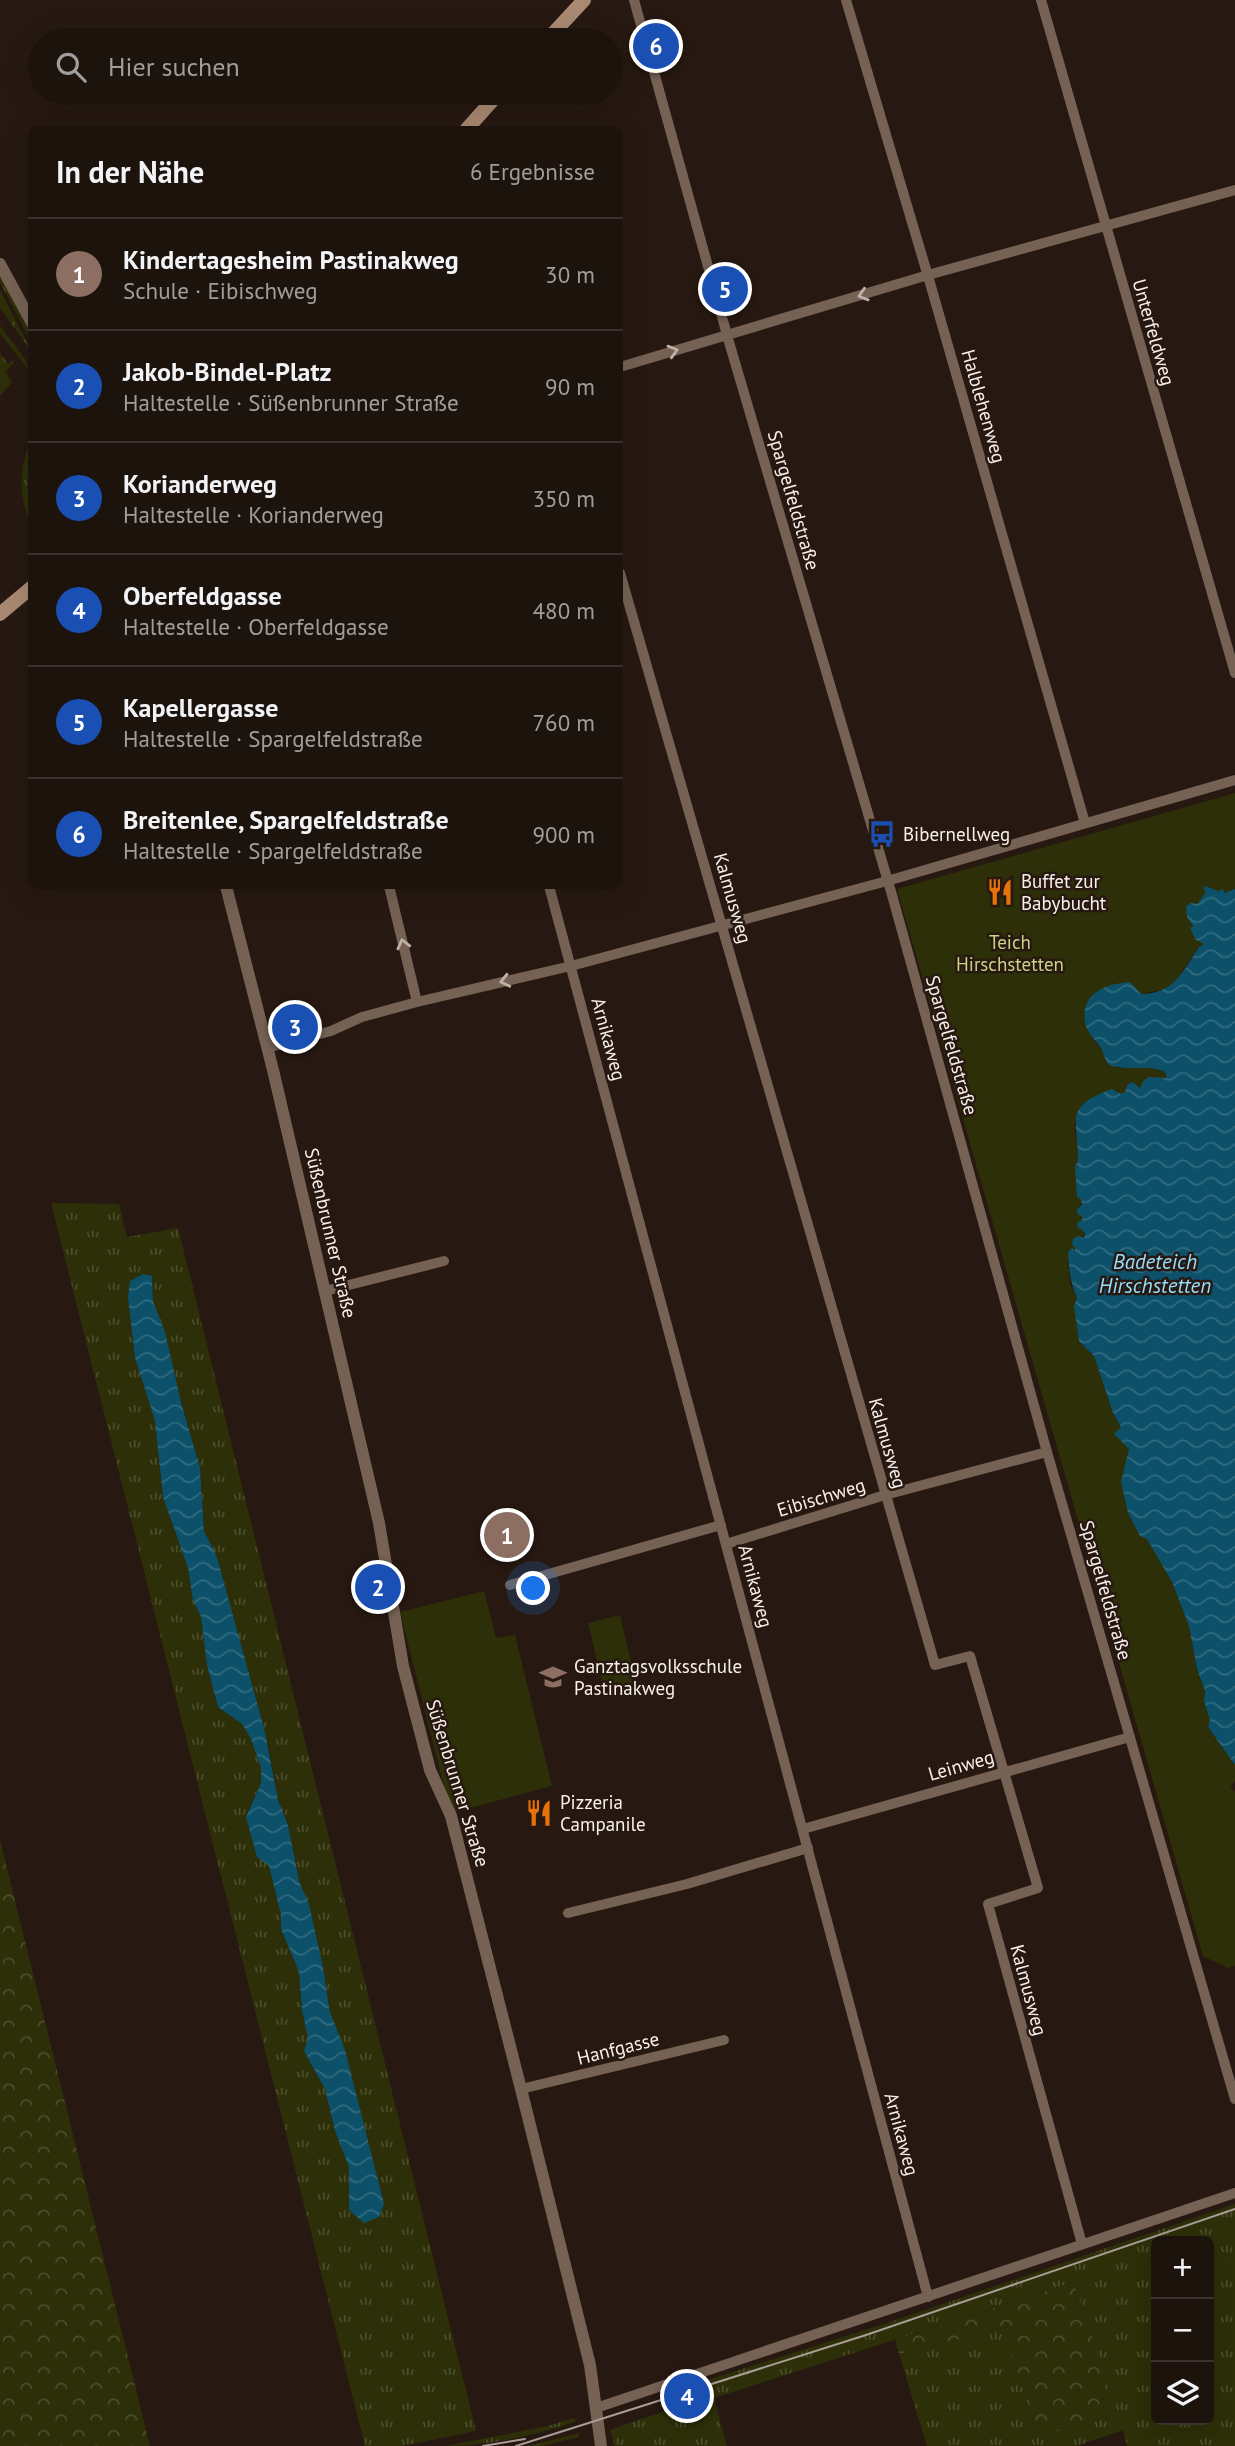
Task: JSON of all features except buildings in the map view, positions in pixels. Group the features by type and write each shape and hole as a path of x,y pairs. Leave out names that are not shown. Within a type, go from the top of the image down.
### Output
{"main road":[{"path":"558,28 584,0"},
{"path":"470,126 488,105"},
{"path":"0,614 28,590"}],"street":[{"name":"Spargelfeldstraße","path":"634,0 727,335 887,881 1047,1452 1235,2099"},
{"name":"Halblehenweg","path":"846,0 1086,823"},
{"name":"Unterfeldweg","path":"1041,0 1235,673"},
{"path":"623,366 928,275 1235,190"},
{"path":"0,264 28,316"},
{"name":"Kalmusweg","path":"623,583 934,1665 970,1656 1038,1888 988,1904 1082,2244"},
{"path":"267,1048 331,1031 362,1017 571,966 887,881 1235,780"},
{"name":"Süßenbrunner Straße","path":"227,889 267,1048 379,1526 403,1666 430,1770 451,1816 521,2089 590,2365 601,2446"},
{"path":"390,889 417,1002"},
{"name":"Arnikaweg","path":"551,889 928,2297"},
{"path":"325,1291 444,1261"},
{"name":"Eibischweg","path":"726,1544 885,1495 1047,1452"},
{"path":"510,1584 721,1525"},
{"name":"Leinweg","path":"803,1829 1130,1737"},
{"path":"568,1913 687,1884 808,1848"},
{"name":"Hanfgasse","path":"521,2089 723,2040"},
{"path":"596,2408 1235,2193"}],"green space":[{"path":"0,271 28,324 28,336 0,282"},
{"path":"0,290 28,347 0,308"},
{"path":"0,326 26,360 28,369 0,333"},
{"path":"0,353 8,364 13,361 13,364 5,372 12,382 0,396"},
{"path":"28,448 28,516 22,493 22,472"},
{"name":"Teich Hirschstetten","path":"1235,793 1235,889 1224,893 1206,892 1187,917 1193,927 1190,928 1204,944 1199,947 1174,984 1141,994 1091,1037 1117,1068 1152,1066 1165,1072 1167,1079 1149,1077 1141,1088 1120,1095 1112,1090 1081,1106 1075,1120 1075,1132 1079,1145 1082,1221 1078,1222 1085,1233 1068,1260 1070,1284 1077,1298 1079,1341 1094,1356 1113,1413 1129,1449 1128,1513 1140,1536 1147,1538 1172,1582 1189,1626 1197,1669 1205,1691 1204,1701 1211,1720 1208,1727 1235,1765 1235,1781 1230,1787 1235,1792 1235,1966 1228,1968 1203,1956 897,889"},
{"path":"51,1203 119,1204 127,1237 178,1228 476,2431 402,2446 365,2446","holes":["152,1276 153,1301 200,1468 204,1531 217,1557 269,1749 278,1800 288,1825 299,1881 309,1904 330,2012 345,2051 368,2143 350,2210 349,2167 335,2131 325,2089 304,2051 308,2038 302,2011 299,1972 281,1929 281,1915 269,1866 246,1817 261,1783 261,1768 251,1739 242,1724 218,1707 207,1665 201,1617 193,1600 188,1568 163,1497 155,1421 135,1358 128,1297"]},
{"path":"484,1591 496,1638 515,1635 552,1786 455,1812 446,1794 400,1612"},
{"path":"620,1615 636,1683 604,1690 588,1623"},
{"path":"0,1840 150,2446 0,2446"},
{"path":"1235,2204 1235,2446 1127,2446 1123,2430 1077,2446 927,2446 899,2354 1003,2328 1037,2430 1110,2398 1074,2282 714,2398 727,2446 615,2446 610,2430 705,2397 701,2382 887,2323"},
{"path":"1074,2282 1111,2398 1103,2414 1094,2421 1059,2431 1037,2430 1002,2328 899,2354 895,2340"},
{"path":"574,2418 577,2421 529,2435 495,2442 446,2446 548,2426"},
{"path":"579,2433 579,2437 542,2446 528,2446"}],"water":[{"name":"Badeteich Hirschstetten","path":"1205,886 1218,891 1223,889 1224,893 1235,889 1235,1765 1208,1727 1210,1720 1204,1701 1205,1691 1197,1669 1189,1626 1172,1582 1147,1539 1140,1536 1128,1513 1121,1482 1129,1449 1114,1434 1121,1427 1113,1413 1094,1356 1079,1341 1074,1306 1077,1298 1071,1281 1068,1252 1076,1248 1072,1245 1073,1239 1078,1236 1084,1238 1085,1233 1077,1226 1082,1220 1077,1209 1082,1205 1081,1199 1077,1197 1075,1165 1078,1162 1076,1117 1079,1109 1085,1102 1112,1089 1121,1094 1125,1092 1127,1085 1133,1082 1140,1088 1143,1081 1149,1077 1167,1078 1165,1072 1158,1069 1109,1065 1087,1030 1086,1006 1095,993 1111,985 1130,982 1141,994 1152,993 1162,990 1176,979 1204,944 1196,940 1190,928 1193,926 1187,917 1186,906 1197,904 1206,892 1203,888"},
{"path":"143,1274 152,1276 153,1301 165,1332 200,1468 204,1531 217,1557 265,1732 278,1800 288,1825 299,1881 309,1904 330,2012 345,2050 384,2204 379,2217 364,2223 349,2210 349,2167 335,2131 325,2089 304,2051 308,2038 302,2011 299,1972 281,1929 281,1915 269,1866 257,1857 246,1817 261,1783 261,1768 251,1739 242,1724 218,1707 207,1665 201,1617 193,1600 188,1568 163,1497 155,1421 135,1358 128,1297 130,1281"}],"tram line":[{"path":"516,2446 866,2335 1235,2209"},
{"path":"483,2446 525,2439"}],"place":[{"name":"Breitenlee, Spargelfeldstraße","path":"656,46"},
{"name":"Kapellergasse","path":"725,289"},
{"name":"Bibernellweg","path":"882,834"},
{"name":"Buffet zur Babybucht","path":"1000,892"},
{"name":"Korianderweg","path":"295,1027"},
{"name":"Kindertagesheim Pastinakweg","path":"507,1535"},
{"name":"Jakob-Bindel-Platz","path":"378,1587"},
{"name":"Ganztagsvolksschule Pastinakweg","path":"553,1677"},
{"name":"Pizzeria Campanile","path":"539,1813"},
{"name":"Oberfeldgasse","path":"687,2396"}]}
